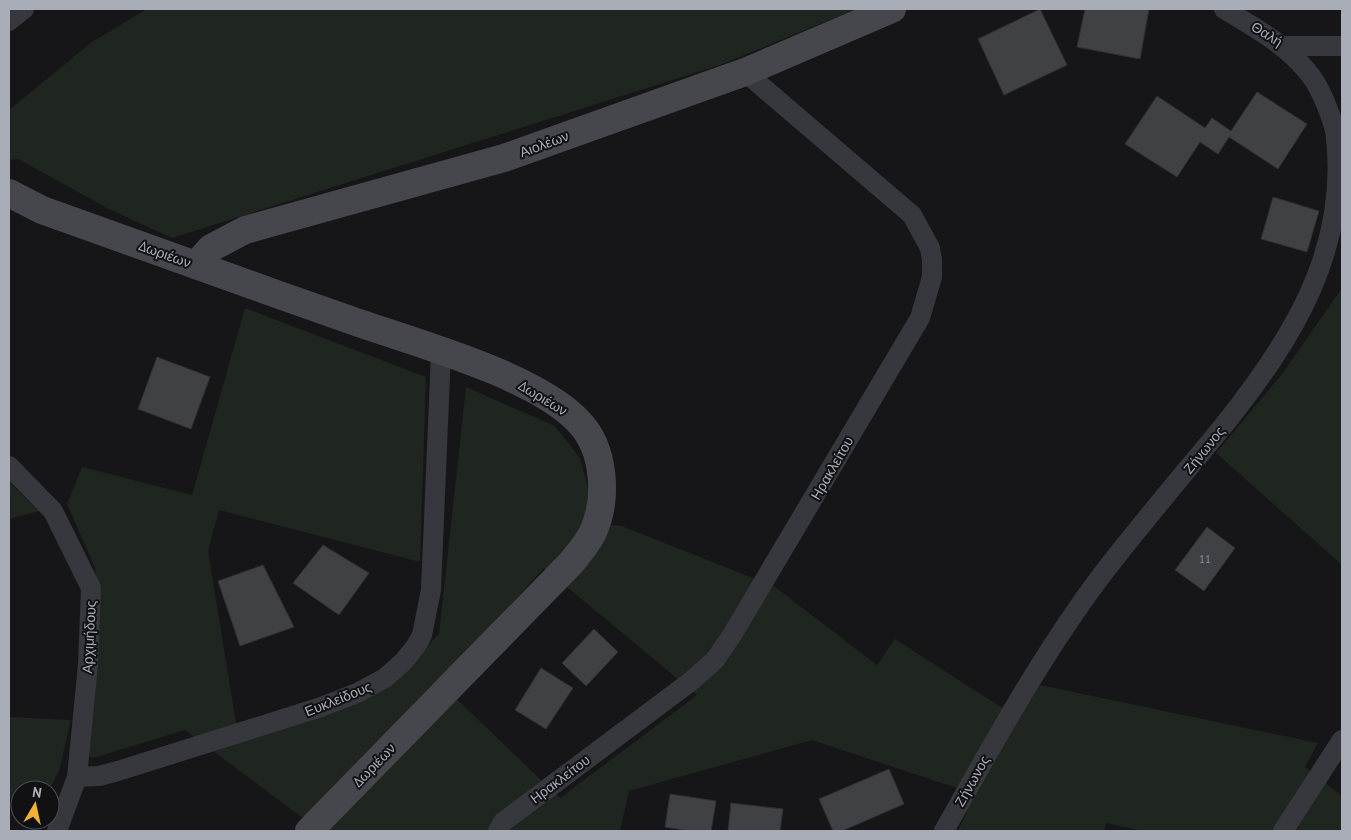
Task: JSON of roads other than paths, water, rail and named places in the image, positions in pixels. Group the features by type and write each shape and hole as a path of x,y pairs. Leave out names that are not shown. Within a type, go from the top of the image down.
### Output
{"street":[{"path":"9,21 24,9"},
{"name":"Αιολέων","path":"196,265 210,248 245,230 504,158 745,72 892,9"},
{"name":"Θαλή","path":"1224,9 1268,34 1282,46 1342,46"},
{"name":"Ζήνωνος","path":"944,831 1005,722 1069,622 1101,577 1281,354 1321,285 1335,242 1341,206 1340,150 1333,124 1319,89 1309,73 1282,46"},
{"name":"Ηρακλείτου","path":"498,831 503,822 690,682 715,660 807,511 920,318 927,299 932,277 930,248 912,215 745,72"},
{"name":"Δωριέων","path":"9,193 42,210 441,352 532,390 554,401 580,423 596,451 600,469 601,504 592,534 571,563 309,831"},
{"name":"Ευκλείδους","path":"77,777 99,776 118,771 320,707 374,685 394,670 408,656 422,635 431,590 441,352"},
{"name":"Αρχιμήδους","path":"9,466 53,511 91,588 88,665 77,777 57,831"},
{"path":"1283,831 1342,740"}]}
